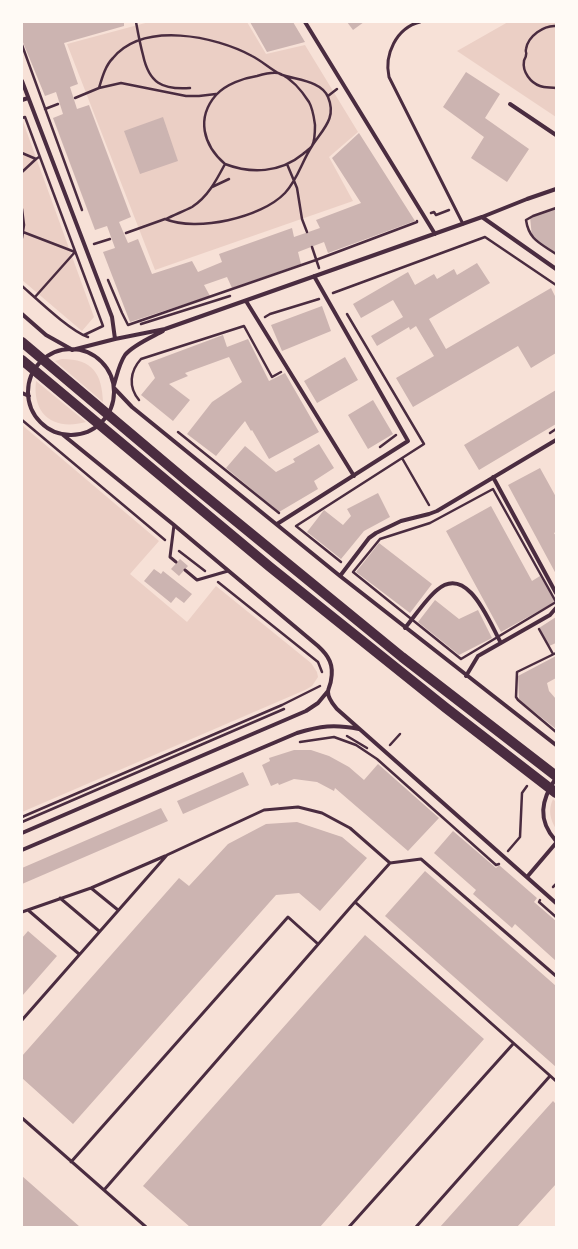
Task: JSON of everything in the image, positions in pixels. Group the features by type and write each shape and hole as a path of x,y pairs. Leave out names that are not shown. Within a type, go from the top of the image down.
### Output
{"main road":[{"path":"22,342 194,487 396,652 556,777"},
{"path":"22,360 270,567 553,791"}],"street":[{"path":"305,22 435,234"},
{"path":"22,81 112,317 115,339"},
{"path":"22,100 28,98"},
{"path":"510,104 556,135"},
{"path":"556,189 482,218 165,329 115,339 72,350 56,352 43,360 34,371 29,386 29,396 32,408 38,419 47,427 62,434 174,525 325,653 330,660 332,667 332,675 328,691 329,697 337,709 556,903"},
{"path":"482,218 556,269"},
{"path":"277,524 408,441 314,276"},
{"path":"246,301 354,476"},
{"path":"22,314 46,335 72,350 87,352 100,360 109,373 114,388 132,407 405,628 556,745"},
{"path":"62,434 86,433 99,425 108,414 113,401 114,388 119,368 126,355 131,349 165,329"},
{"path":"22,393 29,396"},
{"path":"340,576 369,538 376,533 401,521 437,511 556,440"},
{"path":"494,477 556,593"},
{"path":"405,628 436,590 452,584 464,586 474,594 501,643"},
{"path":"466,676 478,656 537,623 550,615 556,608"},
{"path":"22,833 306,711 318,703 328,691"},
{"path":"22,850 297,734 317,727 327,726 361,730"},
{"path":"526,877 556,842 548,831 543,814 545,797 553,791 556,777"}],"lane":[{"path":"420,22 406,29 398,37 389,55 387,67 389,77 463,224"},
{"path":"174,525 170,557 176,562"},
{"path":"185,570 196,580 228,571"},
{"path":"22,912 91,888 264,810 298,807 322,813 350,828 390,863"},
{"path":"22,1020 167,855"},
{"path":"104,1190 390,863 421,859 556,976"},
{"path":"91,888 118,910"},
{"path":"60,898 99,931"},
{"path":"356,902 556,1081"},
{"path":"28,910 79,954"},
{"path":"71,1162 288,917 318,944"},
{"path":"349,1227 513,1044"},
{"path":"416,1227 550,1076"},
{"path":"22,1118 146,1227"}],"path":[{"path":"136,22 146,69 151,77 158,83 168,87 179,89 190,88"},
{"path":"556,26 548,26 532,38 526,50 524,61 526,73 530,79 540,86 556,88"},
{"path":"99,88 102,78 112,59 119,52 139,41 156,37 180,36 203,39 231,47 252,56 301,90 311,105 315,134 312,146 294,181 284,194 272,203 245,215 205,224 172,222 165,219"},
{"path":"22,45 83,214"},
{"path":"265,74 280,74 313,84 322,90 328,96 331,114 324,131 312,146 301,156 287,164 268,170 248,171 225,164 214,154 207,140 204,121 206,112 217,94 226,87 246,78 265,74"},
{"path":"75,98 99,88 121,83 186,96 217,94"},
{"path":"45,109 58,104"},
{"path":"22,118 25,117 103,326 83,335 60,319 22,286"},
{"path":"22,153 36,159"},
{"path":"22,172 39,157"},
{"path":"126,233 165,219 192,206 203,198 212,187 225,164"},
{"path":"287,164 297,188 302,219 307,232"},
{"path":"212,187 229,179"},
{"path":"108,279 128,325 316,260 417,222 415,218 434,212 436,215 455,208"},
{"path":"556,208 526,220 532,237 556,254"},
{"path":"22,209 24,221 24,232 22,238"},
{"path":"24,232 75,252"},
{"path":"92,237 94,244 110,238"},
{"path":"326,296 486,237 556,285"},
{"path":"312,247 321,274"},
{"path":"35,297 75,252"},
{"path":"264,317 320,298 323,305"},
{"path":"346,556 341,562 296,526 424,444 347,314"},
{"path":"144,404 134,394 131,384 134,371 141,359 244,326 272,377 288,369"},
{"path":"173,428 280,513"},
{"path":"378,448 397,435 393,429"},
{"path":"549,433 556,429"},
{"path":"402,458 429,505"},
{"path":"353,572 380,539 430,523 493,489 556,602 461,659"},
{"path":"422,507 435,502"},
{"path":"533,616 555,654 517,672 516,697 556,732"},
{"path":"22,817 282,705"},
{"path":"22,822 284,709"},
{"path":"341,734 376,754 458,826"},
{"path":"389,746 400,734"},
{"path":"319,735 299,741 334,737 356,745 377,759 496,865 498,863 504,867 499,862"},
{"path":"507,853 520,837 522,793 527,786"},
{"path":"556,912 536,895 540,900 539,902 556,917"}],"shaded area":[{"path":"149,22 247,22 266,54 305,45 358,132 329,157 353,201 155,270 67,44"},
{"path":"508,22 556,22 556,117 457,51"},
{"path":"22,119 94,317 82,331 22,280"},
{"path":"62,359 81,362 94,370 101,383 103,402 55,361"},
{"path":"36,381 86,422 64,424 55,422 48,418 38,403"},
{"path":"22,425 159,541 130,574 187,622 216,586 311,663 317,672 318,677 312,686 22,812"},
{"path":"553,799 556,802 556,829 550,814"}],"building":[{"path":"22,22 124,22 124,26 64,43 78,84 70,87 77,109 89,105 131,217 119,222 128,243 138,239 152,274 192,261 198,272 222,262 219,254 292,228 294,237 320,228 316,220 361,203 332,158 359,133 415,221 328,253 324,242 298,252 301,264 232,288 227,277 204,285 210,296 130,322 103,252 115,248 107,226 95,230 53,118 63,114 56,92 45,96 22,40"},
{"path":"250,22 293,22 305,42 267,52"},
{"path":"347,22 364,22 353,30"},
{"path":"466,72 500,94 485,118 529,149 507,182 471,158 484,137 443,107"},
{"path":"163,117 178,161 140,174 124,131"},
{"path":"556,208 556,254 532,237 530,217"},
{"path":"477,263 490,283 429,319 446,349 551,288 556,298 556,353 531,368 518,346 413,407 396,378 434,356 416,326 410,330 409,327 377,346 371,336 403,317 393,300 361,318 353,304 408,272 415,285 434,274 437,279 454,269 457,275"},
{"path":"322,306 331,331 282,351 271,325"},
{"path":"223,335 227,347 248,339 269,381 285,373 319,432 269,459 245,421 216,456 187,434 212,402 242,382 229,357 185,373 188,376 169,384 190,400 173,421 141,395 155,378 148,363"},
{"path":"345,357 358,380 317,403 304,381"},
{"path":"556,390 556,424 479,470 464,445"},
{"path":"373,400 393,434 368,449 348,415"},
{"path":"319,444 334,468 314,481 318,489 279,512 226,468 245,446 276,472 295,462 293,459"},
{"path":"540,468 556,497 556,532 554,533 556,536 556,574 508,485"},
{"path":"378,493 390,517 364,531 341,559 307,532 324,510 343,525 351,516 347,509"},
{"path":"491,506 532,581 540,576 555,602 501,632 446,531"},
{"path":"379,543 432,584 410,613 356,572"},
{"path":"180,559 188,566 179,576 171,569"},
{"path":"154,569 161,574 163,571 192,594 184,603 176,597 171,603 144,581"},
{"path":"435,600 459,619 478,610 492,638 459,655 418,622"},
{"path":"556,617 556,643 549,646 539,628"},
{"path":"556,656 556,678 547,683 549,691 556,699 556,729 519,700 518,676"},
{"path":"294,750 311,750 329,756 349,767 364,780 378,764 439,818 408,851 335,788 334,791 317,782 294,779 279,785 278,783 271,786 262,765 270,761 269,758"},
{"path":"243,772 249,785 183,814 177,801"},
{"path":"161,808 168,821 22,884 22,868"},
{"path":"297,822 342,837 367,858 320,911 299,893 276,895 73,1124 22,1078 22,1056 179,878 189,886 228,844 266,824"},
{"path":"453,831 496,868 499,865 537,898 534,902 556,921 556,961 515,924 512,928 473,894 476,890 434,853"},
{"path":"425,871 556,986 556,1067 385,916"},
{"path":"28,931 57,956 22,996 22,938"},
{"path":"365,935 484,1039 320,1227 190,1227 143,1186"},
{"path":"553,1101 556,1104 556,1184 517,1227 440,1227"},
{"path":"22,1176 80,1227 22,1227"}]}
